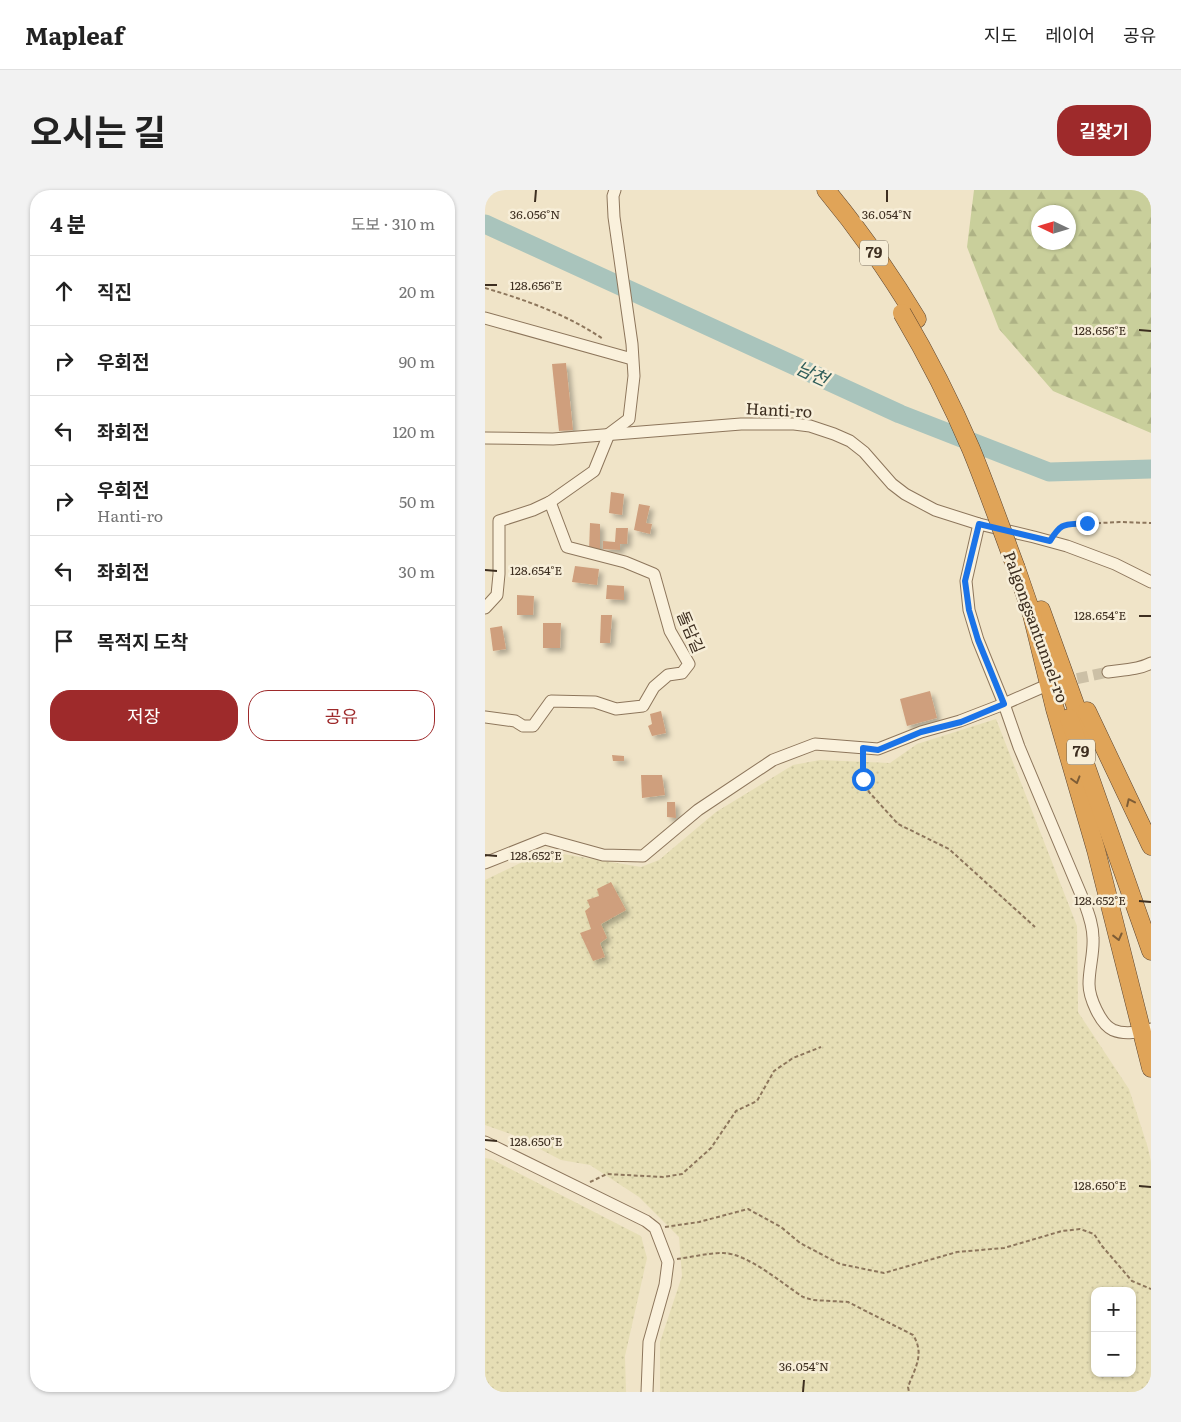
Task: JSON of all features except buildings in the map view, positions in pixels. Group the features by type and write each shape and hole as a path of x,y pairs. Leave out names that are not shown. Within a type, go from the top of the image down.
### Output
{"highway":[{"name":"Palgongsantunnel-ro","path":"813,190 910,316"},
{"name":"Palgongsantunnel-ro","path":"826,190 869,246 949,377 977,440 1005,511 1021,569 1151,918"},
{"name":"Palgongsantunnel-ro","path":"1039,618 1148,944"},
{"path":"1039,618 1151,846"},
{"path":"1039,618 1055,709 1146,1030 1151,1068"}],"street":[{"path":"485,608 497,595 499,520 533,510 550,502 595,471 609,434 629,419 634,376 632,344 614,217 613,196 615,190"},
{"path":"485,318 632,359"},
{"name":"Hanti-ro","path":"485,438 553,439 741,424 794,424 810,426 850,441 864,452 892,484 905,494 935,510 979,524 1050,541 1115,564 1151,582"},
{"name":"돌담길","path":"485,717 515,721 523,726 533,726 551,701 595,702 616,709 643,706 654,687 668,675 682,673 689,664 670,631 654,574 625,562 567,547 550,502"},
{"path":"979,524 965,581 969,610 978,640 1019,747 1092,924 1093,952 1089,991 1098,1013 1111,1029 1123,1032 1146,1030"},
{"path":"1108,672 1128,668 1143,668 1151,663"},
{"path":"485,863 545,839 603,854 643,856 698,810 773,760 815,744 878,750 921,732 961,722 1045,686"},
{"path":"485,1142 646,1221 655,1228 668,1262 665,1285 649,1342 647,1392"}],"path":[{"path":"485,288 522,299 587,328 610,344"},
{"path":"1050,541 1058,528 1065,525 1119,522 1151,523"},
{"path":"863,748 863,779 869,792 898,824 949,849 1035,927"},
{"path":"577,1188 607,1174 663,1177 682,1174 711,1148 736,1111 757,1101 774,1071 793,1058 821,1047"},
{"path":"655,1228 699,1222 748,1209 781,1227 800,1243 840,1264 885,1273 957,1252 1004,1248 1062,1231 1081,1229 1095,1234 1102,1246 1132,1281 1151,1289"},
{"path":"667,1259 723,1253 736,1255 751,1262 803,1297 813,1300 848,1302 913,1335 918,1343 919,1354 908,1387 909,1392"}],"shaded area":[{"path":"996,719 1077,926 1078,1012 1129,1089 1148,1148 1151,1162 1151,1392 660,1392 660,1342 682,1276 679,1237 639,1197 590,1165 561,1160 511,1134 485,1125 485,880 545,851 641,867 659,860 716,812 793,765 820,760 890,763 917,744"},
{"path":"485,1158 491,1159 641,1236 647,1258 625,1356 626,1392 485,1392"}],"green space":[{"path":"974,190 1151,190 1151,433 1053,391 999,329 967,247"}],"waterway":[{"name":"남천","path":"485,224 900,414 1049,472 1151,469"}],"tunnel":[{"path":"1061,682 1108,672"}],"route":[{"path":"863,779 863,748 878,750 921,732 961,722 1004,704 978,640 969,610 965,581 979,524 1050,541 1058,528 1065,525 1087,523"}]}
